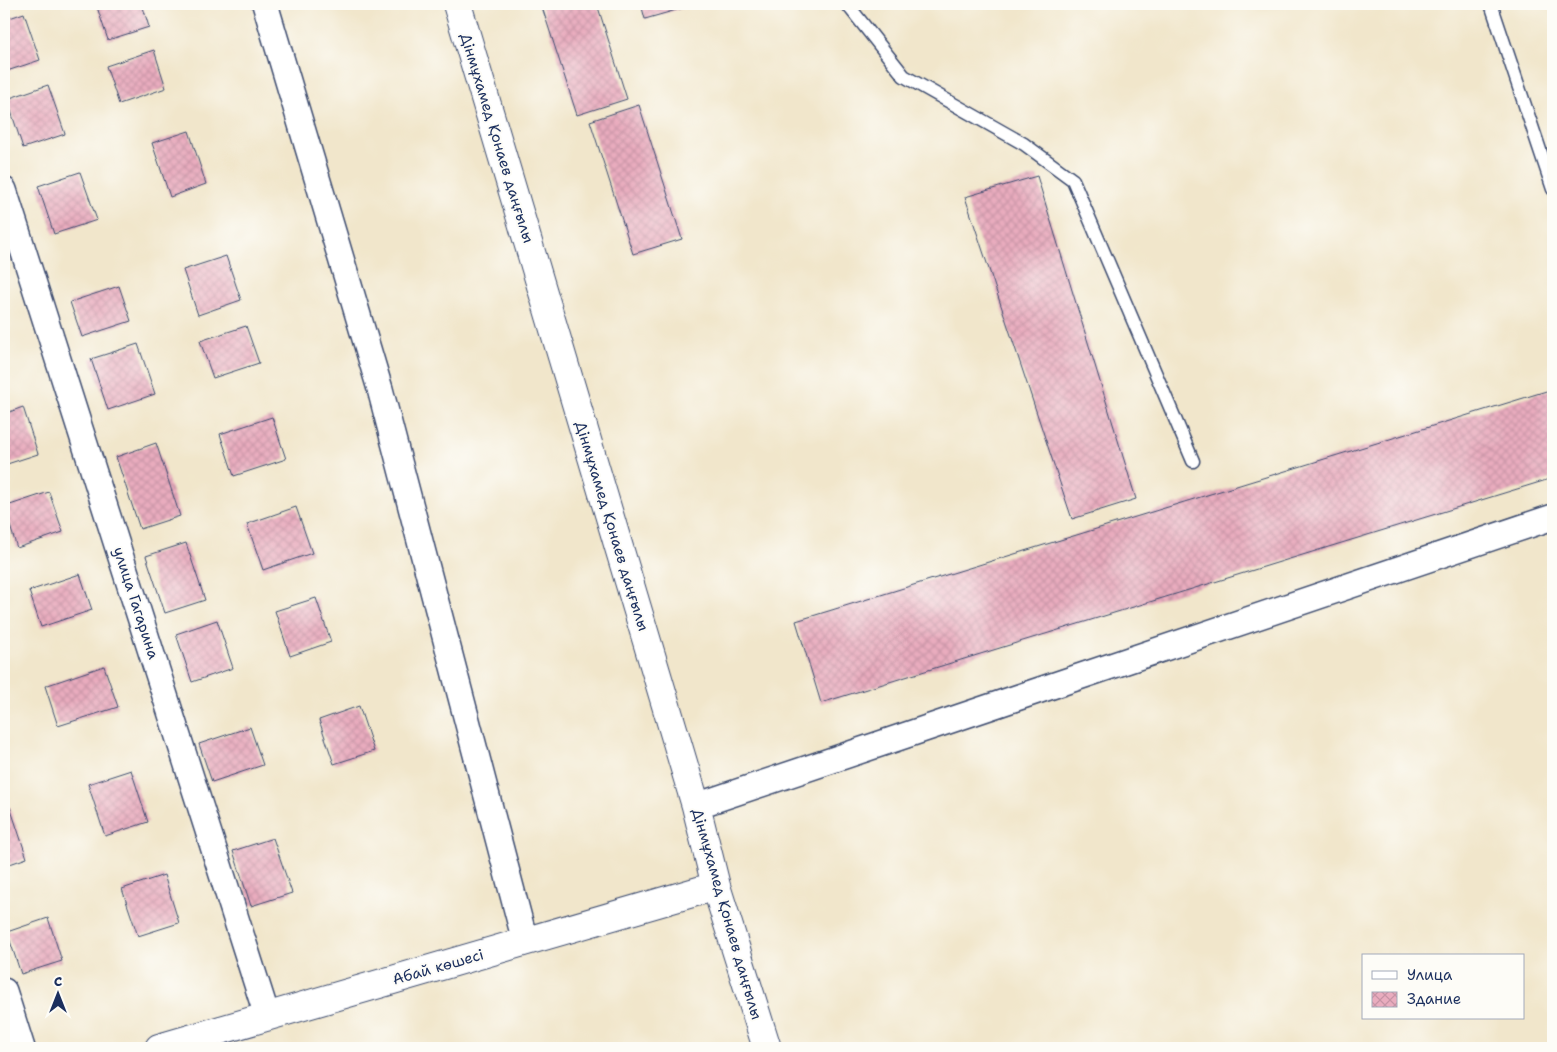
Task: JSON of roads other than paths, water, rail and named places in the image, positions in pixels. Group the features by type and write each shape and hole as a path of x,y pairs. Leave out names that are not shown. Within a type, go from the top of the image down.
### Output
{"street":[{"path":"265,4 380,389 525,941"},
{"name":"Дінмұхамед Қонаев даңғылы","path":"457,4 696,806 716,886 767,1048"},
{"name":"улица Гагарина","path":"4,190 267,1016"},
{"path":"696,806 1553,517"},
{"name":"Абай көшесі","path":"159,1048 716,886"},
{"path":"4,991 22,1048"}],"lane":[{"path":"846,4 904,76 1024,144 1073,180 1193,460"},
{"path":"1490,4 1553,189"}]}
